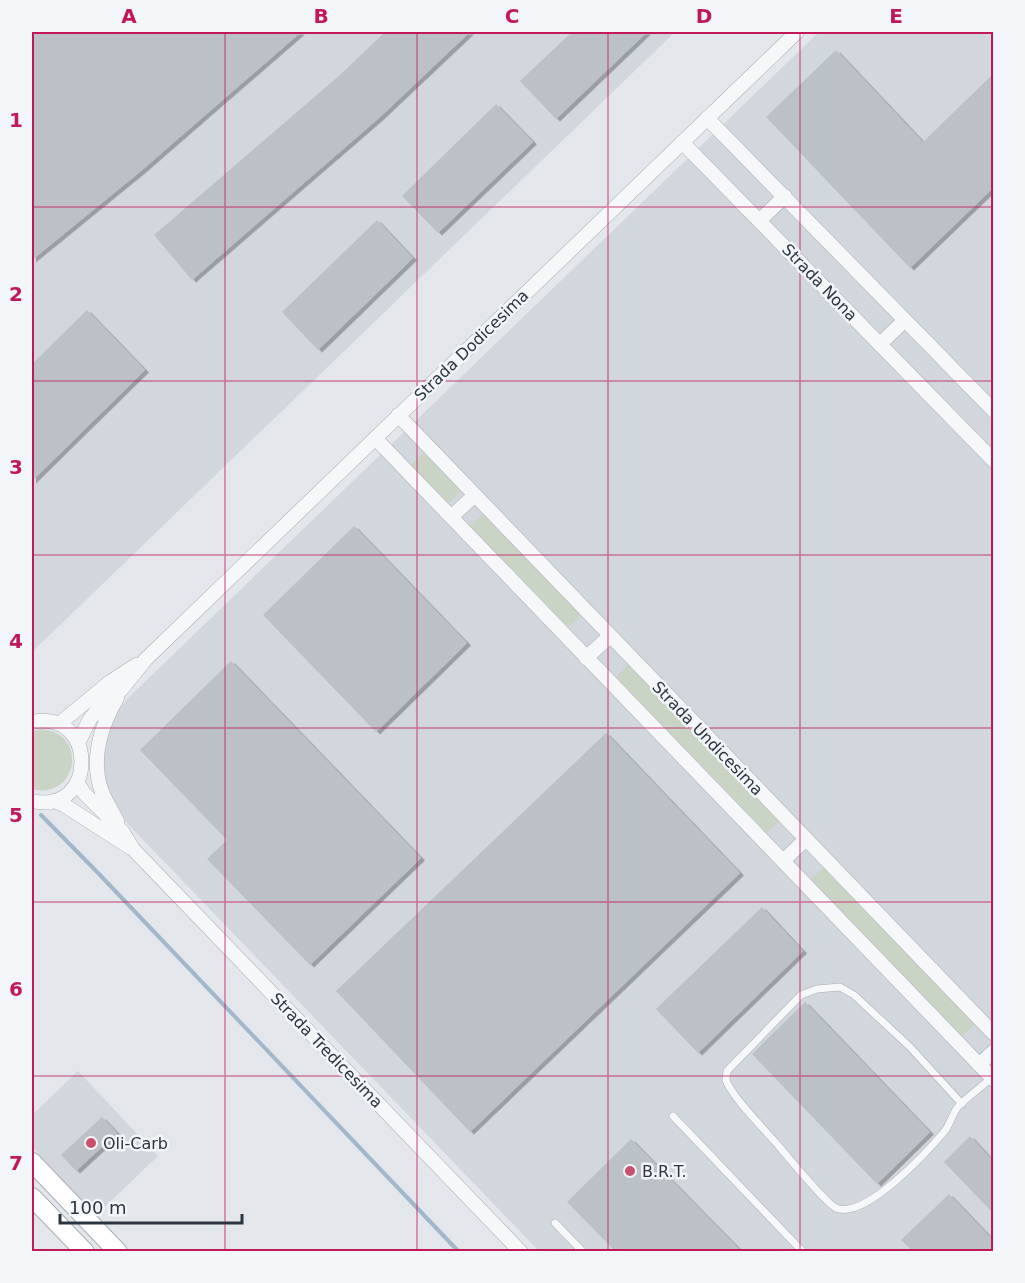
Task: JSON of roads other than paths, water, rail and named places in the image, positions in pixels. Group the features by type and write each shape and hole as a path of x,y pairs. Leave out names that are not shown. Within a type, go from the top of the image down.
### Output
{"street":[{"name":"Strada Dodicesima","path":"146,659 797,32"},
{"name":"Strada Nona","path":"707,118 993,411"},
{"name":"Strada Nona","path":"682,142 993,461"},
{"path":"760,220 784,196"},
{"path":"880,345 905,320"},
{"name":"Strada Undicesima","path":"398,415 993,1034"},
{"name":"Strada Undicesima","path":"375,438 992,1079"},
{"path":"451,517 475,495"},
{"path":"586,658 610,636"},
{"path":"133,849 102,791 98,774 98,754 100,735 106,717 121,690 146,659"},
{"path":"59,724 110,682 146,659"},
{"path":"78,743 90,719 100,707 121,690"},
{"path":"32,722 47,721 59,724 70,732 78,743 83,766 70,792 54,801 40,803 32,801"},
{"path":"77,782 84,793 122,831"},
{"path":"54,801 133,849"},
{"path":"783,861 806,839"},
{"name":"Strada Tredicesima","path":"133,849 521,1251"},
{"path":"979,1065 993,1051"},
{"path":"32,1162 118,1251"},
{"path":"32,1197 85,1251"}],"lane":[{"path":"962,1104 910,1047 854,995 840,987 817,989 801,995 727,1071 726,1080 734,1093 823,1195 836,1208 843,1209 861,1205 891,1186 946,1130 957,1108 962,1104 992,1079"},
{"path":"673,1116 803,1251"},
{"path":"555,1223 583,1251"}],"waterway":[{"path":"41,815 459,1252"}],"place":[{"name":"Oli-Carb","path":"91,1143"},
{"name":"B.R.T.","path":"630,1171"}]}
